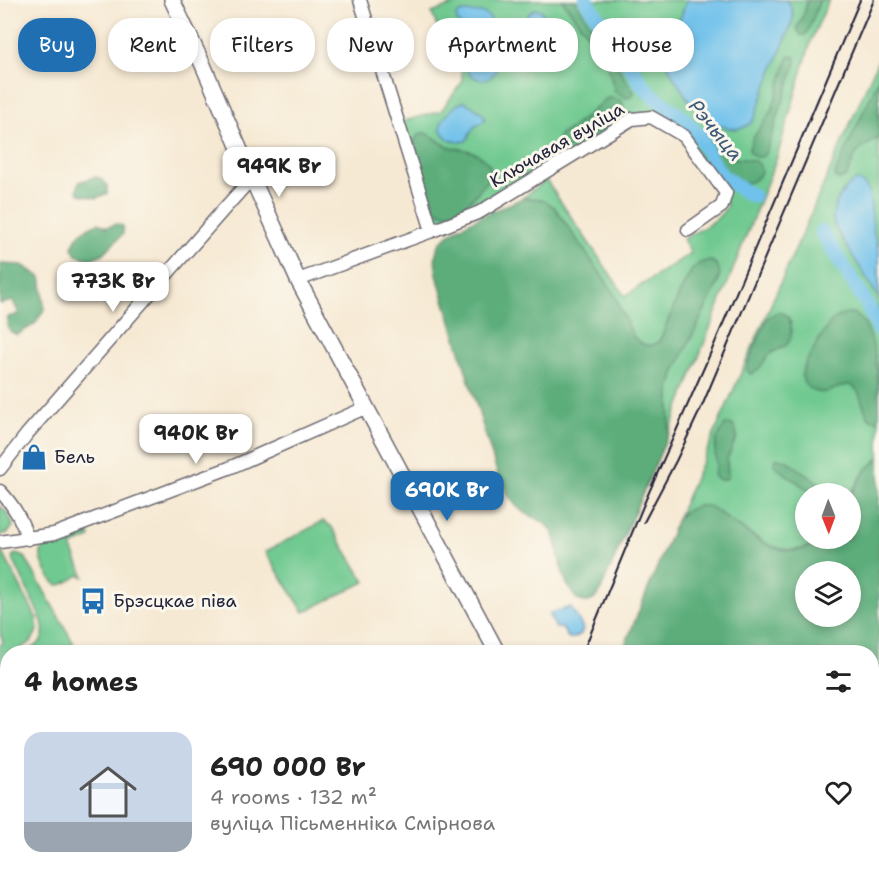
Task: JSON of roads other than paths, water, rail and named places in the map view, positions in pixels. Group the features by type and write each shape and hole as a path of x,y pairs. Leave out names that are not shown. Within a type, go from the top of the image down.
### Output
{"main road":[{"path":"172,0 203,64 298,280 493,645"}],"street":[{"path":"360,0 432,231"},
{"name":"Ключавая вуліца","path":"298,280 480,212 632,119 651,117 684,136 726,193 722,206 687,230"},
{"path":"0,470 27,434 252,178"},
{"path":"0,542 54,534 198,481 367,407"},
{"path":"0,491 20,516 28,539"}],"water":[{"path":"687,0 786,0 792,8 792,23 750,124 737,129 718,125 702,116 690,102 671,72 694,72 694,18 680,18"},
{"path":"535,9 541,10 544,18 527,18"},
{"path":"462,12 479,13 489,18 457,18"},
{"path":"468,72 495,72 487,79 475,78"},
{"path":"464,102 483,114 485,119 474,127 466,141 449,140 441,130 441,124 455,106"},
{"path":"856,181 865,185 869,192 874,234 879,250 879,298 833,222 834,208 840,197 847,187"},
{"path":"571,607 583,628 581,634 568,638 562,628 556,628 550,613"}],"waterway":[{"name":"Рэчыца","path":"586,0 642,84 652,95 685,120 700,138 721,175 753,196"},
{"path":"700,138 720,116"},
{"name":"Рэчыца","path":"822,232 868,306 879,329"}],"railway":[{"path":"586,645 860,0"},
{"path":"644,522 702,406 874,0"}],"place":[{"name":"Бель","path":"34,457"},
{"name":"Брэсцкае піва","path":"93,601"}]}
